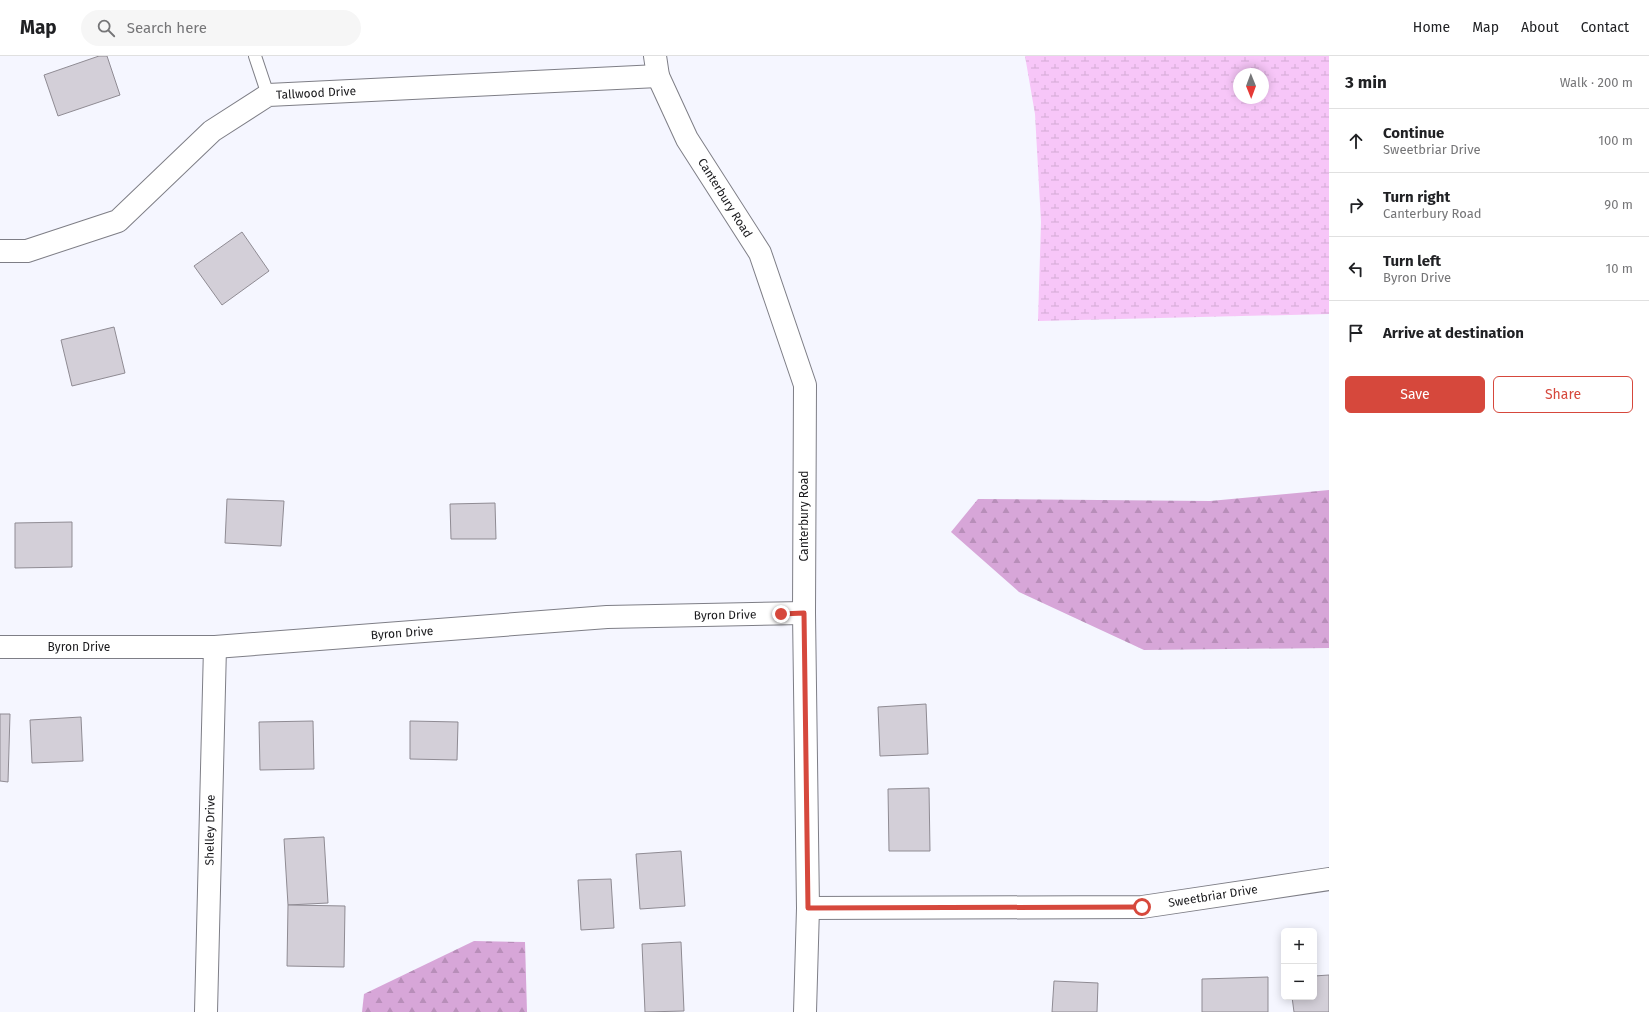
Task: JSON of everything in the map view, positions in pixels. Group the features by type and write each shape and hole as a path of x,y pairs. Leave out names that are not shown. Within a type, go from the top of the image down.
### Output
{"street":[{"name":"Tallwood Drive","path":"0,251 27,251 118,221 212,131 268,95 657,66"},
{"name":"Canterbury Road","path":"657,66 687,139 760,253 805,385 804,613 808,908 805,1012"},
{"name":"Byron Drive","path":"0,647 214,647 607,617 804,613"},
{"name":"Shelley Drive","path":"206,1012 214,647"},
{"name":"Sweetbriar Drive","path":"808,908 1142,907 1329,879"}],"lane":[{"path":"255,56 268,95"}],"green space":[{"path":"1025,56 1329,56 1329,314 1038,321 1041,222 1035,114"},
{"path":"1329,490 1329,648 1144,650 1019,592 951,532 978,499 1210,501"},
{"path":"474,941 525,942 527,1012 362,1012 364,994"}],"building":[{"path":"99,56 107,56 120,95 58,116 44,75"},
{"path":"242,232 269,271 222,305 194,266"},
{"path":"114,327 125,373 72,386 61,340"},
{"path":"227,499 284,501 281,546 225,543"},
{"path":"495,503 496,539 451,539 450,504"},
{"path":"72,522 72,567 15,568 15,523"},
{"path":"926,704 928,754 880,756 878,707"},
{"path":"0,714 10,714 8,782 0,781"},
{"path":"81,717 83,761 32,763 30,720"},
{"path":"313,721 314,769 260,770 259,722"},
{"path":"410,721 458,722 457,760 410,759"},
{"path":"929,788 930,851 889,851 888,789"},
{"path":"324,837 328,903 288,905 284,839"},
{"path":"681,851 685,906 640,909 636,854"},
{"path":"611,879 614,928 581,930 578,880"},
{"path":"288,905 345,906 344,967 287,966"},
{"path":"681,942 684,1011 645,1012 642,944"},
{"path":"1329,975 1329,1012 1294,1012 1292,1000 1317,1000 1317,976"},
{"path":"1268,977 1268,1012 1202,1012 1202,979"},
{"path":"1054,981 1098,983 1097,1012 1052,1012"}],"route":[{"path":"781,614 804,613 808,908 1142,907"}]}
